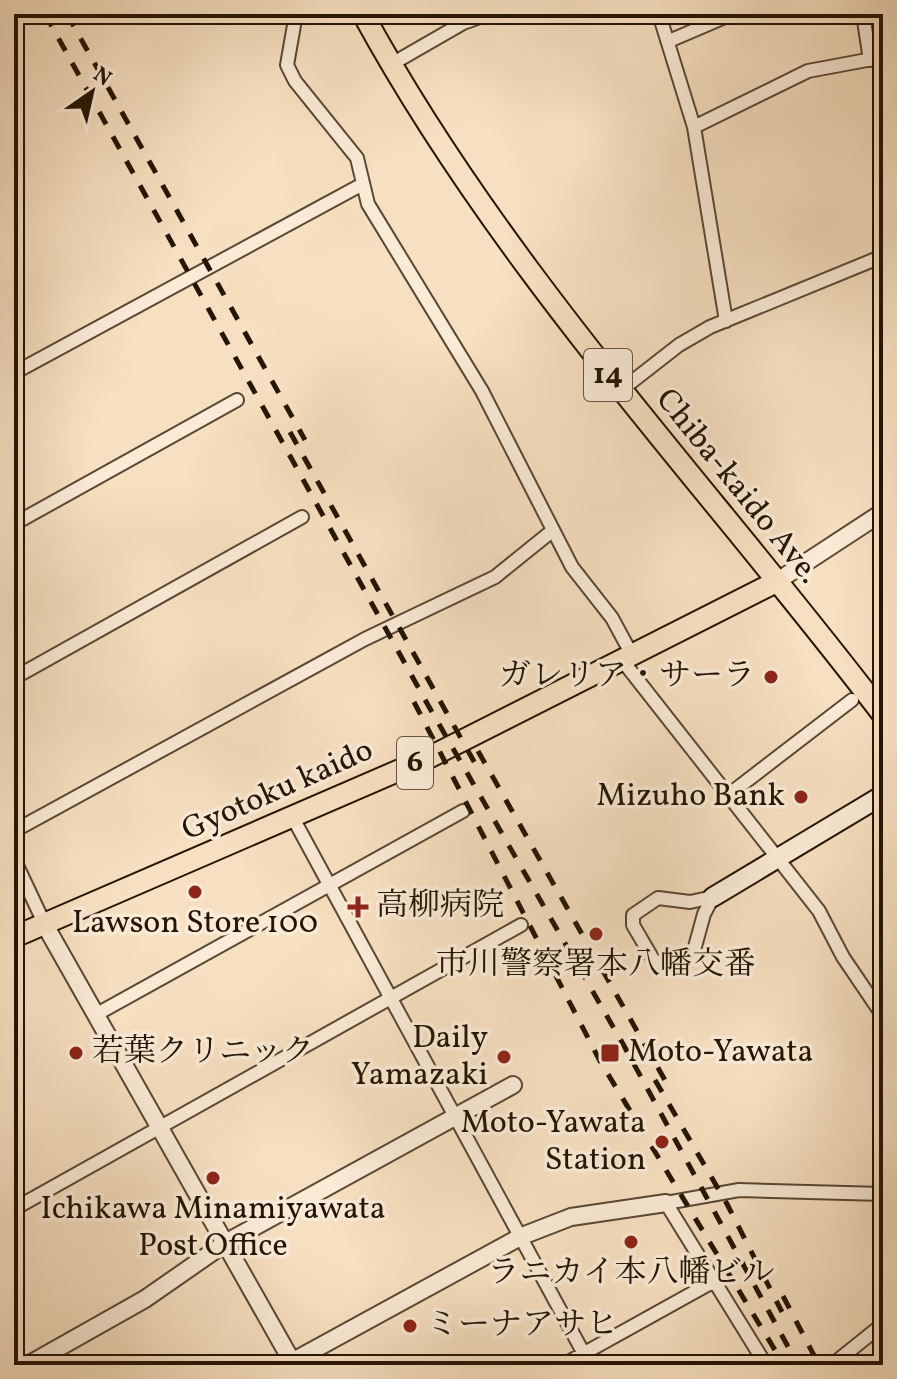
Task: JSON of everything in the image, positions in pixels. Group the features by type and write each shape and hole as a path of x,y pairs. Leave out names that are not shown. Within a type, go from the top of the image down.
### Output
{"main road":[{"name":"Chiba-kaido Ave.","path":"363,14 390,65 533,273 620,391 883,715"},
{"name":"Gyotoku kaido","path":"14,937 435,755 776,582"},
{"path":"713,897 883,795"}],"street":[{"path":"296,14 287,65 295,81 357,158 368,204 482,391 572,567 612,618 627,657 727,796 819,911 843,957 883,1016"},
{"path":"390,65 463,23 488,14"},
{"path":"659,14 694,127 726,321"},
{"path":"669,41 732,14"},
{"path":"694,127 808,71 876,58 863,14"},
{"path":"14,373 361,185"},
{"path":"620,391 679,345 726,321 883,256"},
{"path":"14,524 237,400"},
{"path":"776,582 883,512"},
{"path":"14,678 302,517"},
{"path":"14,831 365,639 495,577 552,531"},
{"path":"727,796 852,700"},
{"path":"97,1014 463,811"},
{"path":"293,818 587,1359"},
{"path":"14,859 45,925 227,1242 291,1364 522,1236 571,1217 739,1190 883,1194"},
{"path":"713,897 704,914 693,954 672,966 654,961 633,925 633,915 658,898 690,902 713,897"},
{"path":"14,1209 521,925"},
{"path":"28,1365 145,1299 227,1242 513,1085"},
{"path":"666,1203 766,1365"},
{"path":"563,1365 587,1359 716,1280"},
{"path":"835,1362 883,1324"}],"railway":[{"path":"45,14 428,705 623,1044 798,1365"},
{"path":"67,14 305,440"},
{"path":"290,432 477,767"},
{"path":"414,702 600,1061 784,1365"},
{"path":"478,751 670,1089"},
{"path":"655,1080 727,1204 782,1312"},
{"path":"783,1296 819,1365"}],"place":[{"name":"ガレリア・サーラ","path":"771,677"},
{"name":"Mizuho Bank","path":"801,797"},
{"name":"Lawson Store 100","path":"195,892"},
{"name":"高柳病院","path":"358,907"},
{"name":"市川警察署本八幡交番","path":"596,934"},
{"name":"若葉クリニック","path":"76,1053"},
{"name":"Moto-Yawata","path":"610,1053"},
{"name":"Daily Yamazaki","path":"504,1057"},
{"name":"Moto-Yawata Station","path":"662,1142"},
{"name":"Ichikawa Minamiyawata Post Office","path":"213,1178"},
{"name":"ラニカイ本八幡ビル","path":"631,1242"},
{"name":"ミーナアサヒ","path":"410,1326"}]}
